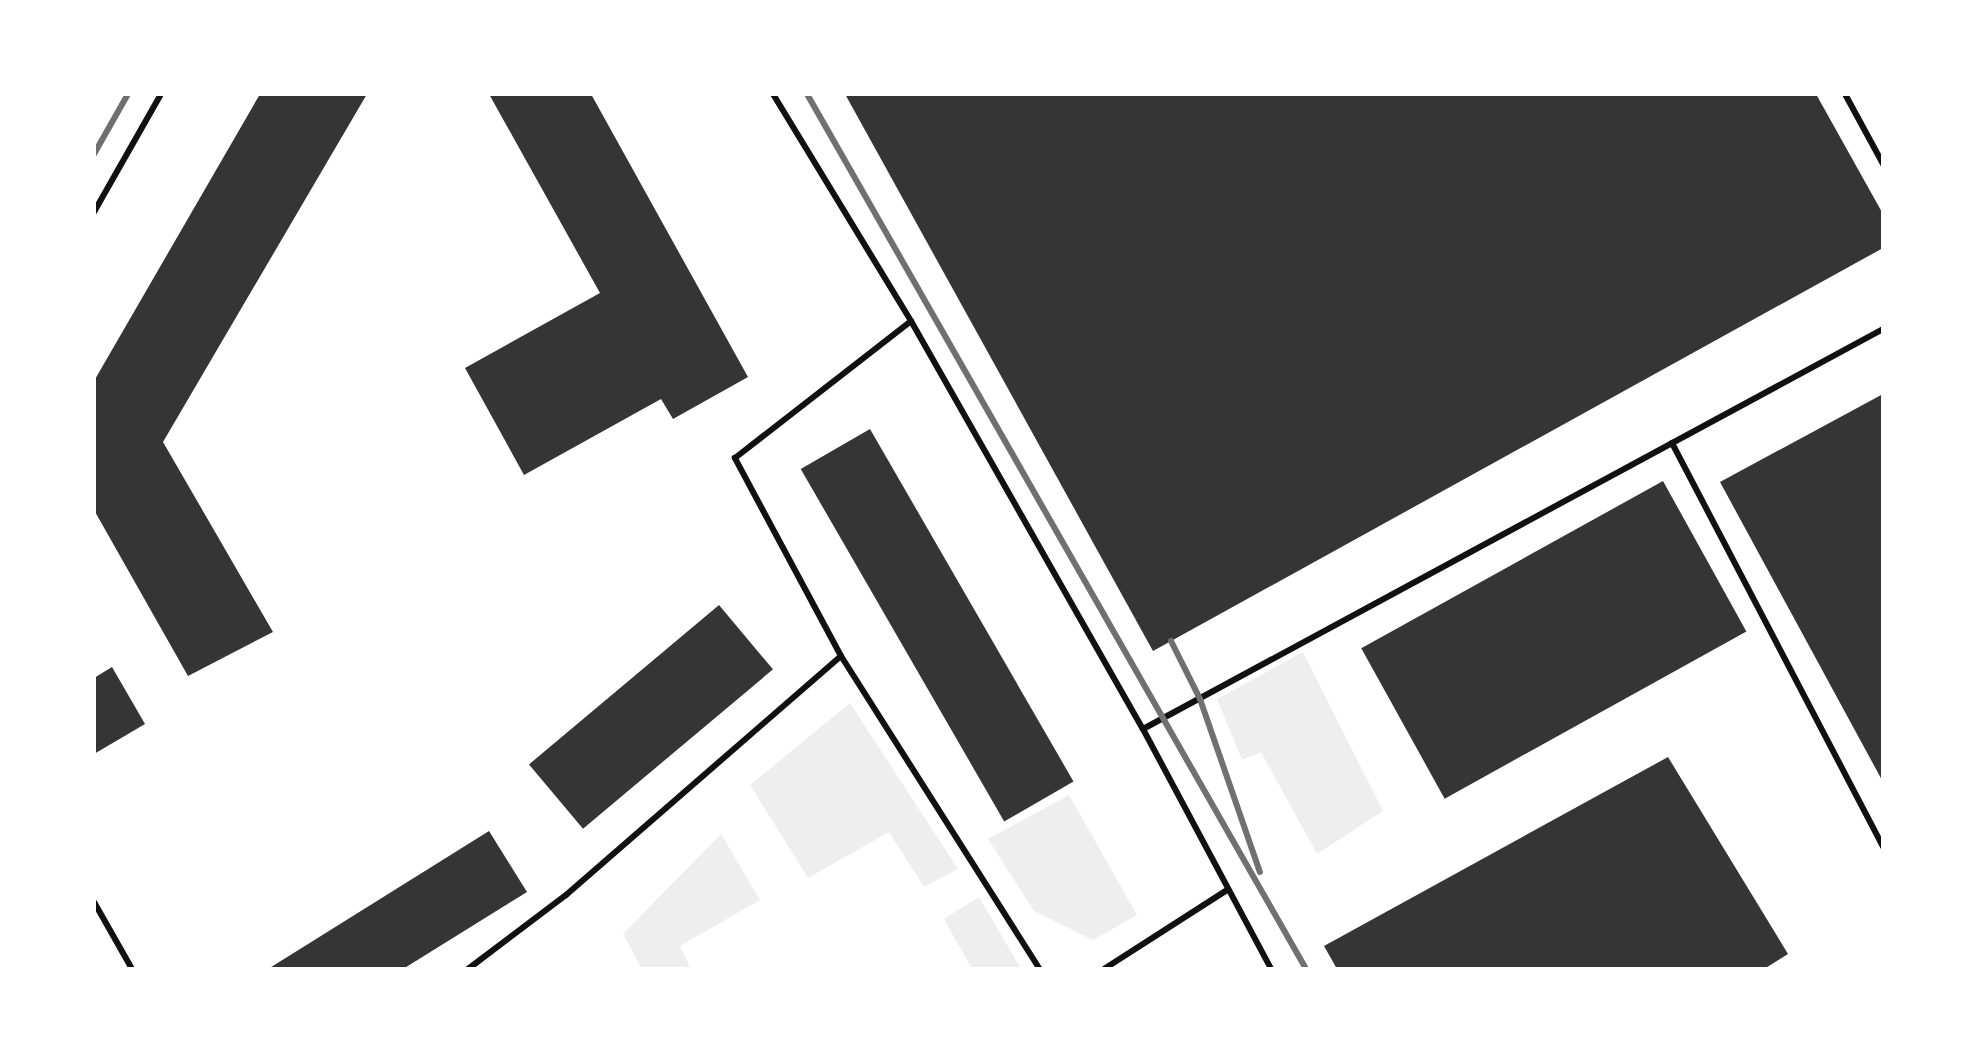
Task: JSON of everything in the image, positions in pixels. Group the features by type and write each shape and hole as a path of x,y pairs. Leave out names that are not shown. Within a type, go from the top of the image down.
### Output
{"lane":[{"path":"94,212 161,94"},
{"path":"773,94 911,321 1143,729 1271,969"},
{"path":"1845,94 1883,164"},
{"path":"911,321 735,458 841,656 1040,969"},
{"path":"1143,729 1883,329"},
{"path":"1672,443 1883,847"},
{"path":"468,969 566,895 841,656"},
{"path":"1104,969 1227,890"},
{"path":"94,902 132,969"}],"shaded area":[{"path":"1303,652 1383,811 1317,854 1261,752 1242,760 1217,699"},
{"path":"850,703 958,869 924,887 889,832 808,878 750,785"},
{"path":"1069,795 1137,915 1093,940 1034,911 988,839"},
{"path":"721,834 760,900 680,946 691,969 642,969 623,934"},
{"path":"979,897 1021,969 972,969 944,919"}],"building":[{"path":"260,94 367,94 163,442 273,632 188,676 94,510 94,381"},
{"path":"489,94 591,94 748,377 673,419 661,399 524,475 465,368 600,293"},
{"path":"845,94 1816,94 1883,214 1883,248 1153,651"},
{"path":"1883,394 1883,782 1720,482"},
{"path":"870,429 1074,781 1004,821 801,469"},
{"path":"1663,481 1746,631 1445,799 1361,648"},
{"path":"719,605 773,669 583,829 529,764"},
{"path":"112,667 145,724 94,754 94,678"},
{"path":"1668,757 1788,954 1764,969 1337,969 1324,946"},
{"path":"489,831 527,892 403,969 268,969"}],"railway":[{"path":"94,154 128,94"},
{"path":"807,94 1306,969"},
{"path":"1171,641 1200,699 1260,872"}]}
